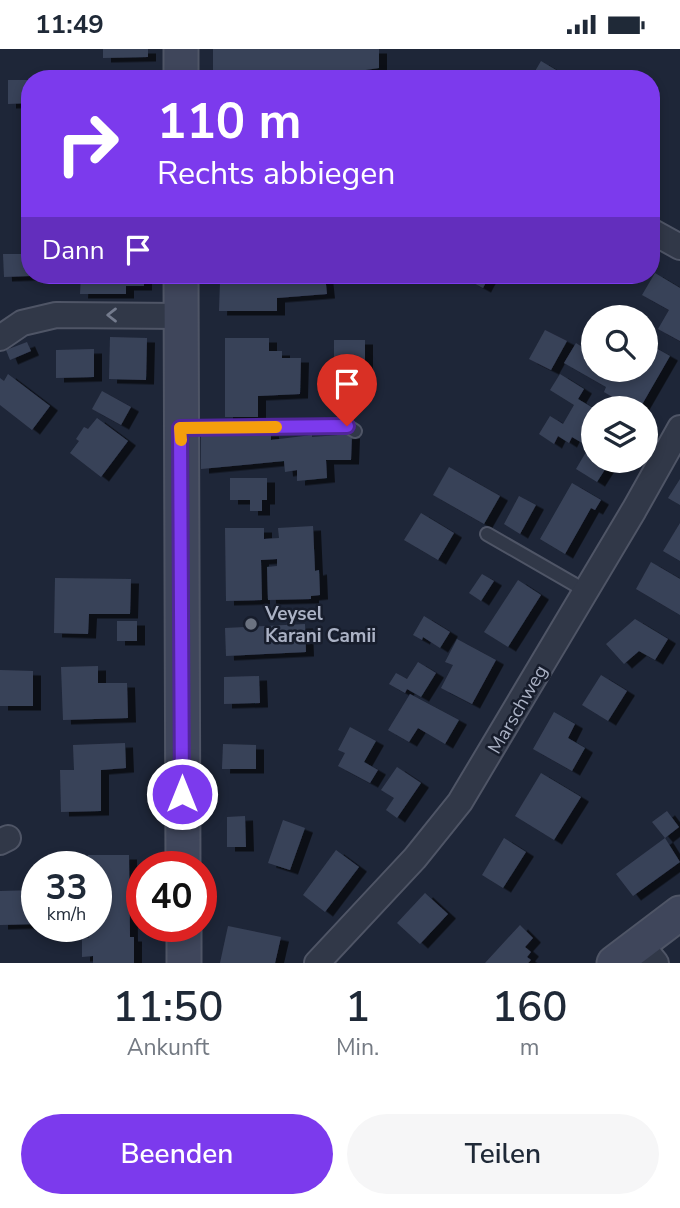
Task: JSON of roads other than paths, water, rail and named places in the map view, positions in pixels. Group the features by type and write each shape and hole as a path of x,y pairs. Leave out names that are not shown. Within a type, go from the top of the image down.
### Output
{"street":[{"path":"181,49 181,70"},
{"path":"660,236 680,247"},
{"path":"181,284 183,851"},
{"path":"0,338 22,323 56,315 181,316"},
{"name":"Marschweg","path":"317,963 415,858 460,802 680,428"},
{"path":"614,963 648,953 680,913"},
{"path":"184,942 184,963"}],"lane":[{"path":"180,428 347,426 355,431"},
{"path":"487,534 586,590"}],"place":[{"name":"Veysel Karani Camii","path":"251,624"}]}
